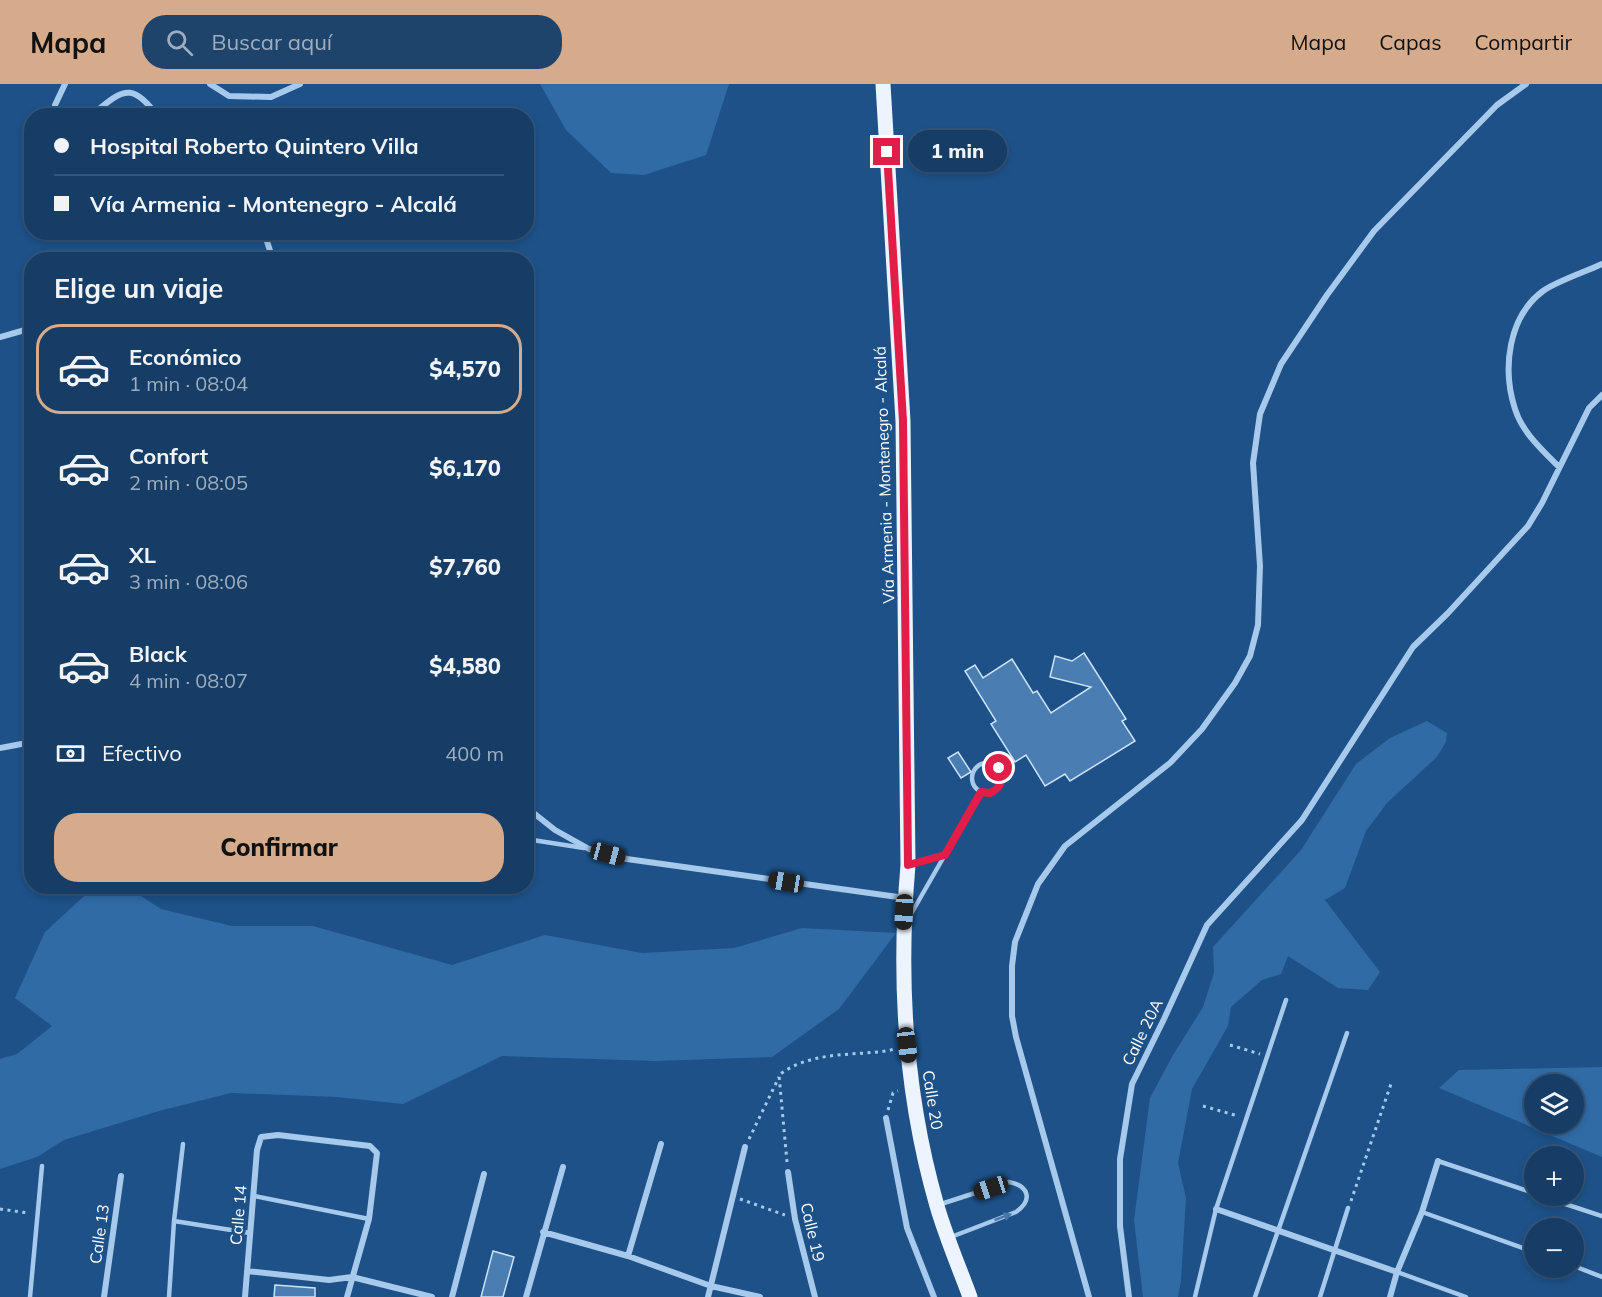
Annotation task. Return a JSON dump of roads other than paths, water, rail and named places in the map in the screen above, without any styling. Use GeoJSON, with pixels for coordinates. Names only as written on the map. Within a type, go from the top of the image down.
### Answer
{"type":"FeatureCollection","features":[{"type":"Feature","properties":{"kind":"main road","name":"Vía Armenia - Montenegro - Alcalá"},"geometry":{"type":"LineString","coordinates":[[883,84],[903,421],[908,865]]}},
{"type":"Feature","properties":{"kind":"main road","name":"Calle 20"},"geometry":{"type":"LineString","coordinates":[[908,865],[903,985],[913,1095],[937,1205],[970,1297]]}},
{"type":"Feature","properties":{"kind":"street"},"geometry":{"type":"LineString","coordinates":[[55,108],[65,84]]}},
{"type":"Feature","properties":{"kind":"street"},"geometry":{"type":"LineString","coordinates":[[210,84],[229,96],[271,97],[300,84]]}},
{"type":"Feature","properties":{"kind":"street"},"geometry":{"type":"LineString","coordinates":[[1089,1297],[1012,1016],[1012,966],[1015,942],[1026,910],[1038,884],[1065,846],[1170,763],[1202,729],[1235,683],[1250,656],[1258,625],[1260,566],[1253,463],[1260,414],[1281,364],[1374,231],[1497,105],[1526,84]]}},
{"type":"Feature","properties":{"kind":"street"},"geometry":{"type":"LineString","coordinates":[[100,108],[114,96],[127,91],[140,96],[151,108]]}},
{"type":"Feature","properties":{"kind":"street"},"geometry":{"type":"LineString","coordinates":[[1559,467],[1529,436],[1515,410],[1508,375],[1509,348],[1521,314],[1544,291],[1602,264]]}},
{"type":"Feature","properties":{"kind":"street"},"geometry":{"type":"LineString","coordinates":[[0,337],[24,330]]}},
{"type":"Feature","properties":{"kind":"street","name":"Calle 20A"},"geometry":{"type":"LineString","coordinates":[[1129,1297],[1120,1226],[1120,1159],[1132,1084],[1207,925],[1302,820],[1413,647],[1448,613],[1528,526],[1542,503],[1589,408],[1602,395]]}},
{"type":"Feature","properties":{"kind":"street"},"geometry":{"type":"LineString","coordinates":[[0,748],[24,744]]}},
{"type":"Feature","properties":{"kind":"street"},"geometry":{"type":"LineString","coordinates":[[534,813],[555,830],[590,849],[627,859],[905,898]]}},
{"type":"Feature","properties":{"kind":"street"},"geometry":{"type":"LineString","coordinates":[[886,1118],[907,1228],[934,1297]]}},
{"type":"Feature","properties":{"kind":"street","name":"Calle 14"},"geometry":{"type":"LineString","coordinates":[[245,1297],[257,1150],[261,1137],[278,1135],[370,1146],[377,1153],[369,1219]]}},
{"type":"Feature","properties":{"kind":"street"},"geometry":{"type":"LineString","coordinates":[[628,1256],[661,1144]]}},
{"type":"Feature","properties":{"kind":"street"},"geometry":{"type":"LineString","coordinates":[[708,1297],[745,1147]]}},
{"type":"Feature","properties":{"kind":"street"},"geometry":{"type":"LineString","coordinates":[[1390,1297],[1397,1272],[1422,1212],[1438,1161]]}},
{"type":"Feature","properties":{"kind":"street"},"geometry":{"type":"LineString","coordinates":[[526,1297],[563,1167]]}},
{"type":"Feature","properties":{"kind":"street","name":"Calle 19"},"geometry":{"type":"LineString","coordinates":[[788,1172],[795,1219],[815,1297]]}},
{"type":"Feature","properties":{"kind":"street"},"geometry":{"type":"LineString","coordinates":[[452,1297],[484,1174]]}},
{"type":"Feature","properties":{"kind":"street","name":"Calle 13"},"geometry":{"type":"LineString","coordinates":[[104,1297],[121,1176]]}},
{"type":"Feature","properties":{"kind":"street"},"geometry":{"type":"LineString","coordinates":[[1216,1209],[1397,1272]]}},
{"type":"Feature","properties":{"kind":"street"},"geometry":{"type":"LineString","coordinates":[[347,1297],[369,1219]]}},
{"type":"Feature","properties":{"kind":"street"},"geometry":{"type":"LineString","coordinates":[[543,1232],[628,1256],[711,1286],[760,1297]]}},
{"type":"Feature","properties":{"kind":"street"},"geometry":{"type":"LineString","coordinates":[[247,1271],[329,1280],[352,1277],[432,1297]]}},
{"type":"Feature","properties":{"kind":"lane"},"geometry":{"type":"LineString","coordinates":[[990,763],[999,768],[1002,779],[996,790],[990,793],[981,792],[974,786],[972,774],[979,764],[990,763]]}},
{"type":"Feature","properties":{"kind":"lane"},"geometry":{"type":"LineString","coordinates":[[904,926],[981,792]]}},
{"type":"Feature","properties":{"kind":"lane"},"geometry":{"type":"LineString","coordinates":[[534,840],[590,849]]}},
{"type":"Feature","properties":{"kind":"lane"},"geometry":{"type":"LineString","coordinates":[[908,865],[945,855]]}},
{"type":"Feature","properties":{"kind":"lane"},"geometry":{"type":"LineString","coordinates":[[1195,1297],[1216,1209],[1286,1000]]}},
{"type":"Feature","properties":{"kind":"lane"},"geometry":{"type":"LineString","coordinates":[[1255,1297],[1347,1032]]}},
{"type":"Feature","properties":{"kind":"lane"},"geometry":{"type":"LineString","coordinates":[[169,1297],[174,1221],[183,1144]]}},
{"type":"Feature","properties":{"kind":"lane"},"geometry":{"type":"LineString","coordinates":[[1438,1161],[1524,1190]]}},
{"type":"Feature","properties":{"kind":"lane"},"geometry":{"type":"LineString","coordinates":[[30,1297],[42,1167]]}},
{"type":"Feature","properties":{"kind":"lane"},"geometry":{"type":"LineString","coordinates":[[937,1205],[1009,1182],[1019,1184],[1025,1189],[1027,1198],[1024,1206],[1016,1212],[949,1238]]}},
{"type":"Feature","properties":{"kind":"lane"},"geometry":{"type":"LineString","coordinates":[[254,1196],[369,1219]]}},
{"type":"Feature","properties":{"kind":"lane"},"geometry":{"type":"LineString","coordinates":[[1572,1206],[1602,1216]]}},
{"type":"Feature","properties":{"kind":"lane"},"geometry":{"type":"LineString","coordinates":[[1320,1297],[1348,1208]]}},
{"type":"Feature","properties":{"kind":"lane"},"geometry":{"type":"LineString","coordinates":[[1422,1212],[1524,1248]]}},
{"type":"Feature","properties":{"kind":"lane"},"geometry":{"type":"LineString","coordinates":[[174,1221],[250,1233]]}},
{"type":"Feature","properties":{"kind":"lane"},"geometry":{"type":"LineString","coordinates":[[1584,1270],[1602,1277]]}},
{"type":"Feature","properties":{"kind":"lane"},"geometry":{"type":"LineString","coordinates":[[1397,1272],[1467,1297]]}}]}
